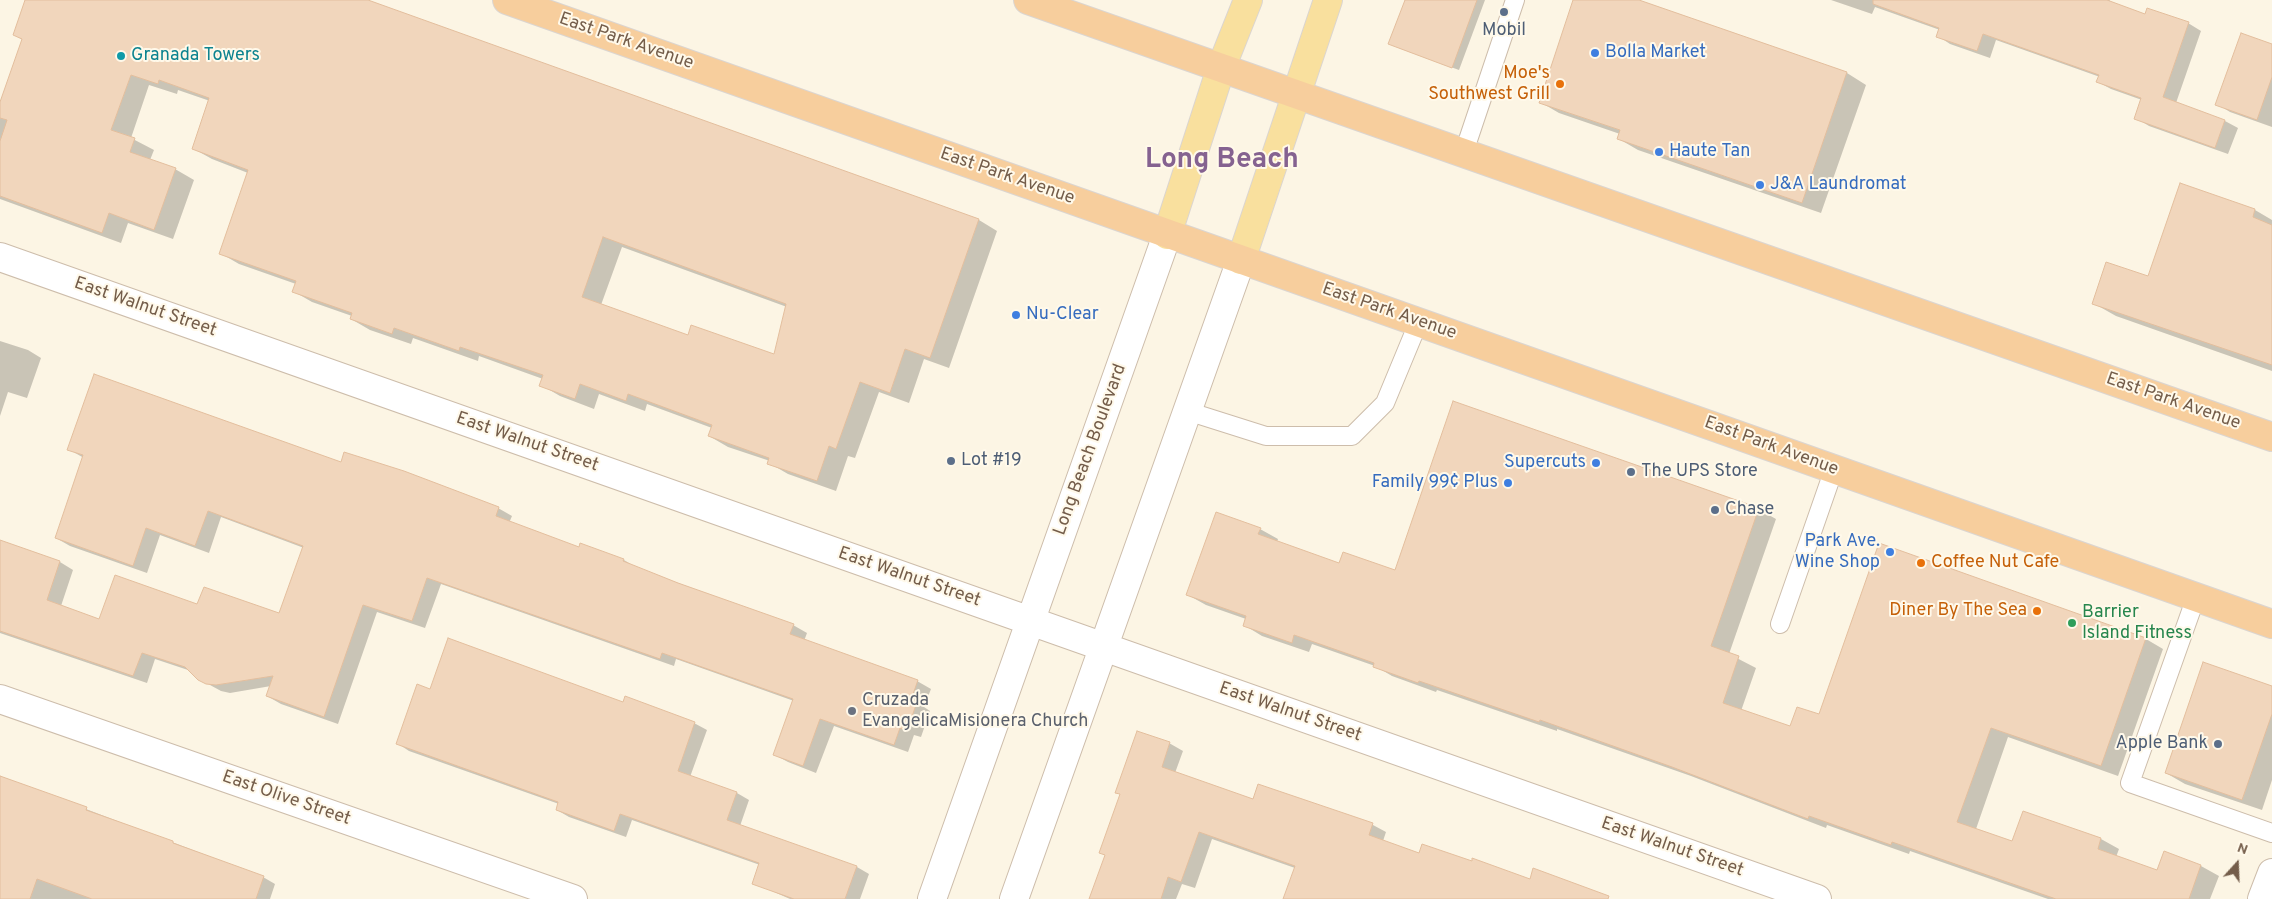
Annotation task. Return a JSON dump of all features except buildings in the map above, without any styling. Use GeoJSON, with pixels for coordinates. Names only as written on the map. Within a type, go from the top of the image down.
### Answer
{"type":"FeatureCollection","features":[{"type":"Feature","properties":{"kind":"highway","name":"East Park Avenue"},"geometry":{"type":"LineString","coordinates":[[506,0],[1167,235],[1419,321],[2272,624]]}},
{"type":"Feature","properties":{"kind":"highway","name":"East Park Avenue"},"geometry":{"type":"LineString","coordinates":[[1028,0],[2272,437]]}},
{"type":"Feature","properties":{"kind":"main road","name":"Long Beach Boulevard"},"geometry":{"type":"LineString","coordinates":[[1167,235],[1221,68],[1248,0]]}},
{"type":"Feature","properties":{"kind":"main road"},"geometry":{"type":"LineString","coordinates":[[1241,260],[1328,0]]}},
{"type":"Feature","properties":{"kind":"street","name":"Long Beach Boulevard"},"geometry":{"type":"LineString","coordinates":[[932,899],[1167,235]]}},
{"type":"Feature","properties":{"kind":"street","name":"East Walnut Street"},"geometry":{"type":"LineString","coordinates":[[0,257],[1817,899]]}},
{"type":"Feature","properties":{"kind":"street"},"geometry":{"type":"LineString","coordinates":[[1014,899],[1241,260]]}},
{"type":"Feature","properties":{"kind":"street","name":"East Olive Street"},"geometry":{"type":"LineString","coordinates":[[0,700],[572,899]]}},
{"type":"Feature","properties":{"kind":"street"},"geometry":{"type":"LineString","coordinates":[[2262,899],[2272,872]]}},
{"type":"Feature","properties":{"kind":"lane"},"geometry":{"type":"LineString","coordinates":[[1464,152],[1515,0]]}},
{"type":"Feature","properties":{"kind":"lane"},"geometry":{"type":"LineString","coordinates":[[1187,411],[1266,436],[1352,436],[1386,403],[1419,321]]}},
{"type":"Feature","properties":{"kind":"lane"},"geometry":{"type":"LineString","coordinates":[[1780,624],[1834,469]]}},
{"type":"Feature","properties":{"kind":"lane"},"geometry":{"type":"LineString","coordinates":[[2196,597],[2130,783],[2272,834]]}},
{"type":"Feature","properties":{"kind":"place","name":"Mobil"},"geometry":{"type":"Point","coordinates":[1504,12]}},
{"type":"Feature","properties":{"kind":"place","name":"Bolla Market"},"geometry":{"type":"Point","coordinates":[1595,53]}},
{"type":"Feature","properties":{"kind":"place","name":"Granada Towers"},"geometry":{"type":"Point","coordinates":[121,56]}},
{"type":"Feature","properties":{"kind":"place","name":"Moe's Southwest Grill"},"geometry":{"type":"Point","coordinates":[1560,84]}},
{"type":"Feature","properties":{"kind":"place","name":"Haute Tan"},"geometry":{"type":"Point","coordinates":[1659,152]}},
{"type":"Feature","properties":{"kind":"place","name":"J&A Laundromat"},"geometry":{"type":"Point","coordinates":[1760,185]}},
{"type":"Feature","properties":{"kind":"place","name":"Nu-Clear"},"geometry":{"type":"Point","coordinates":[1016,315]}},
{"type":"Feature","properties":{"kind":"place","name":"Lot #19"},"geometry":{"type":"Point","coordinates":[951,461]}},
{"type":"Feature","properties":{"kind":"place","name":"Supercuts"},"geometry":{"type":"Point","coordinates":[1596,463]}},
{"type":"Feature","properties":{"kind":"place","name":"The UPS Store"},"geometry":{"type":"Point","coordinates":[1631,472]}},
{"type":"Feature","properties":{"kind":"place","name":"Family 99¢ Plus"},"geometry":{"type":"Point","coordinates":[1508,483]}},
{"type":"Feature","properties":{"kind":"place","name":"Chase"},"geometry":{"type":"Point","coordinates":[1715,510]}},
{"type":"Feature","properties":{"kind":"place","name":"Park Ave. Wine Shop"},"geometry":{"type":"Point","coordinates":[1890,552]}},
{"type":"Feature","properties":{"kind":"place","name":"Coffee Nut Cafe"},"geometry":{"type":"Point","coordinates":[1921,563]}},
{"type":"Feature","properties":{"kind":"place","name":"Diner By The Sea"},"geometry":{"type":"Point","coordinates":[2037,611]}},
{"type":"Feature","properties":{"kind":"place","name":"Barrier Island Fitness"},"geometry":{"type":"Point","coordinates":[2072,623]}},
{"type":"Feature","properties":{"kind":"place","name":"Cruzada EvangelicaMisionera Church"},"geometry":{"type":"Point","coordinates":[852,711]}},
{"type":"Feature","properties":{"kind":"place","name":"Apple Bank"},"geometry":{"type":"Point","coordinates":[2218,744]}},
{"type":"Feature","properties":{"kind":"district","name":"Long Beach"},"geometry":{"type":"Point","coordinates":[1222,161]}}]}
